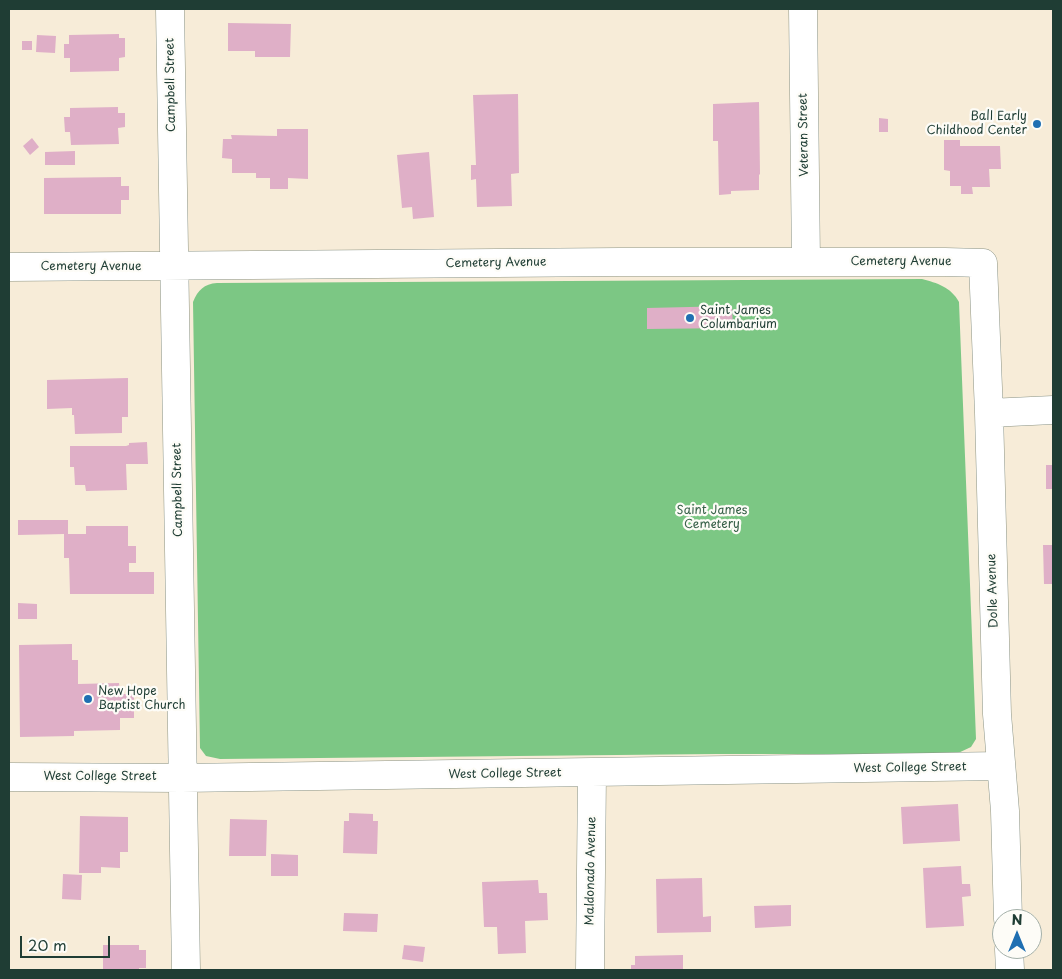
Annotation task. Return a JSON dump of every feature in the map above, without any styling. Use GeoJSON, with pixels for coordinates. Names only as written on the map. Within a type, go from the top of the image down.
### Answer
{"type":"FeatureCollection","features":[{"type":"Feature","properties":{"kind":"street","name":"Campbell Street"},"geometry":{"type":"LineString","coordinates":[[170,9],[186,970]]}},
{"type":"Feature","properties":{"kind":"street","name":"Veteran Street"},"geometry":{"type":"LineString","coordinates":[[803,9],[806,262]]}},
{"type":"Feature","properties":{"kind":"street","name":"Cemetery Avenue"},"geometry":{"type":"LineString","coordinates":[[9,267],[619,262],[983,263]]}},
{"type":"Feature","properties":{"kind":"street","name":"Dolle Avenue"},"geometry":{"type":"LineString","coordinates":[[983,263],[997,714],[1005,811],[1008,909]]}},
{"type":"Feature","properties":{"kind":"street"},"geometry":{"type":"LineString","coordinates":[[989,413],[1053,410]]}},
{"type":"Feature","properties":{"kind":"street","name":"West College Street"},"geometry":{"type":"LineString","coordinates":[[9,776],[182,778],[1000,766]]}},
{"type":"Feature","properties":{"kind":"street","name":"Maldonado Avenue"},"geometry":{"type":"LineString","coordinates":[[590,970],[592,773]]}},
{"type":"Feature","properties":{"kind":"green space","name":"Saint James Cemetery"},"geometry":{"type":"Polygon","coordinates":[[[922,279],[948,289],[959,302],[976,739],[971,747],[956,754],[716,754],[220,759],[206,756],[200,748],[193,302],[199,291],[205,286],[217,283],[922,279]]]}},
{"type":"Feature","properties":{"kind":"building"},"geometry":{"type":"Polygon","coordinates":[[[228,23],[291,24],[290,57],[255,57],[255,51],[228,51],[228,23]]]}},
{"type":"Feature","properties":{"kind":"building"},"geometry":{"type":"Polygon","coordinates":[[[119,34],[119,38],[125,38],[125,57],[119,58],[119,71],[70,72],[70,58],[64,58],[64,44],[69,44],[69,35],[119,34]]]}},
{"type":"Feature","properties":{"kind":"building"},"geometry":{"type":"Polygon","coordinates":[[[37,35],[56,36],[55,53],[36,52],[37,35]]]}},
{"type":"Feature","properties":{"kind":"building"},"geometry":{"type":"Polygon","coordinates":[[[22,41],[32,41],[32,50],[22,50],[22,41]]]}},
{"type":"Feature","properties":{"kind":"building"},"geometry":{"type":"Polygon","coordinates":[[[518,94],[519,173],[511,174],[512,206],[477,207],[476,179],[471,180],[471,165],[476,165],[473,95],[518,94]]]}},
{"type":"Feature","properties":{"kind":"building"},"geometry":{"type":"Polygon","coordinates":[[[759,102],[759,190],[731,191],[731,194],[719,195],[718,141],[713,141],[713,104],[759,102]]]}},
{"type":"Feature","properties":{"kind":"building"},"geometry":{"type":"Polygon","coordinates":[[[118,107],[118,113],[125,113],[125,127],[118,128],[119,144],[71,145],[70,132],[65,132],[64,117],[70,117],[70,108],[118,107]]]}},
{"type":"Feature","properties":{"kind":"building"},"geometry":{"type":"Polygon","coordinates":[[[879,118],[888,119],[888,132],[879,132],[879,118]]]}},
{"type":"Feature","properties":{"kind":"building"},"geometry":{"type":"Polygon","coordinates":[[[277,129],[308,129],[308,179],[288,178],[288,189],[270,189],[270,178],[256,178],[256,173],[232,173],[232,159],[222,158],[223,139],[232,139],[231,135],[277,136],[277,129]]]}},
{"type":"Feature","properties":{"kind":"building"},"geometry":{"type":"Polygon","coordinates":[[[32,138],[39,147],[30,155],[23,146],[32,138]]]}},
{"type":"Feature","properties":{"kind":"building"},"geometry":{"type":"Polygon","coordinates":[[[944,140],[960,140],[960,146],[1000,146],[1001,169],[989,169],[990,187],[972,187],[973,194],[961,194],[961,186],[950,186],[950,171],[944,170],[944,140]]]}},
{"type":"Feature","properties":{"kind":"building"},"geometry":{"type":"Polygon","coordinates":[[[75,151],[75,165],[45,165],[45,152],[75,151]]]}},
{"type":"Feature","properties":{"kind":"building"},"geometry":{"type":"Polygon","coordinates":[[[429,152],[434,217],[413,219],[412,207],[402,208],[397,155],[429,152]]]}},
{"type":"Feature","properties":{"kind":"building"},"geometry":{"type":"Polygon","coordinates":[[[121,177],[121,186],[129,186],[129,200],[121,200],[121,214],[44,214],[44,178],[121,177]]]}},
{"type":"Feature","properties":{"kind":"building","name":"Saint James Columbarium"},"geometry":{"type":"Polygon","coordinates":[[[732,306],[733,328],[647,329],[647,308],[732,306]]]}},
{"type":"Feature","properties":{"kind":"building"},"geometry":{"type":"Polygon","coordinates":[[[128,378],[128,417],[122,417],[122,433],[75,434],[72,408],[47,409],[47,380],[128,378]]]}},
{"type":"Feature","properties":{"kind":"building"},"geometry":{"type":"Polygon","coordinates":[[[147,442],[148,464],[126,464],[127,490],[86,491],[85,485],[75,485],[74,467],[70,467],[70,446],[126,446],[129,443],[147,442]]]}},
{"type":"Feature","properties":{"kind":"building"},"geometry":{"type":"Polygon","coordinates":[[[1046,465],[1053,465],[1053,489],[1046,489],[1046,465]]]}},
{"type":"Feature","properties":{"kind":"building"},"geometry":{"type":"Polygon","coordinates":[[[18,520],[68,520],[68,534],[86,534],[86,526],[128,526],[128,546],[136,546],[136,563],[129,563],[129,572],[154,572],[154,594],[70,594],[69,558],[64,558],[64,534],[18,535],[18,520]]]}},
{"type":"Feature","properties":{"kind":"building"},"geometry":{"type":"Polygon","coordinates":[[[1043,545],[1053,545],[1053,584],[1044,584],[1043,545]]]}},
{"type":"Feature","properties":{"kind":"building"},"geometry":{"type":"Polygon","coordinates":[[[18,603],[37,604],[37,619],[18,619],[18,603]]]}},
{"type":"Feature","properties":{"kind":"building"},"geometry":{"type":"Polygon","coordinates":[[[72,644],[72,660],[78,660],[78,684],[119,683],[120,694],[134,694],[134,718],[120,718],[120,730],[74,731],[74,736],[20,737],[19,645],[72,644]]]}},
{"type":"Feature","properties":{"kind":"building"},"geometry":{"type":"Polygon","coordinates":[[[958,804],[960,841],[903,844],[901,807],[958,804]]]}},
{"type":"Feature","properties":{"kind":"building"},"geometry":{"type":"Polygon","coordinates":[[[349,813],[373,814],[373,821],[378,821],[377,854],[343,853],[344,821],[349,821],[349,813]]]}},
{"type":"Feature","properties":{"kind":"building"},"geometry":{"type":"Polygon","coordinates":[[[80,816],[128,817],[128,852],[120,852],[120,868],[101,867],[101,873],[79,873],[80,816]]]}},
{"type":"Feature","properties":{"kind":"building"},"geometry":{"type":"Polygon","coordinates":[[[230,819],[267,820],[266,856],[229,856],[230,819]]]}},
{"type":"Feature","properties":{"kind":"building"},"geometry":{"type":"Polygon","coordinates":[[[271,854],[298,855],[298,876],[271,876],[271,854]]]}},
{"type":"Feature","properties":{"kind":"building"},"geometry":{"type":"Polygon","coordinates":[[[961,866],[962,884],[970,884],[971,896],[962,897],[964,926],[926,928],[923,868],[961,866]]]}},
{"type":"Feature","properties":{"kind":"building"},"geometry":{"type":"Polygon","coordinates":[[[63,874],[82,875],[81,900],[62,899],[63,874]]]}},
{"type":"Feature","properties":{"kind":"building"},"geometry":{"type":"Polygon","coordinates":[[[702,878],[703,917],[711,916],[711,932],[657,933],[656,879],[702,878]]]}},
{"type":"Feature","properties":{"kind":"building"},"geometry":{"type":"Polygon","coordinates":[[[538,880],[539,893],[547,893],[548,920],[525,921],[526,953],[498,954],[497,927],[484,927],[482,882],[538,880]]]}},
{"type":"Feature","properties":{"kind":"building"},"geometry":{"type":"Polygon","coordinates":[[[791,905],[791,926],[755,928],[754,906],[791,905]]]}},
{"type":"Feature","properties":{"kind":"building"},"geometry":{"type":"Polygon","coordinates":[[[344,913],[378,914],[377,932],[343,931],[344,913]]]}},
{"type":"Feature","properties":{"kind":"building"},"geometry":{"type":"Polygon","coordinates":[[[103,945],[139,945],[139,950],[146,950],[146,968],[139,968],[139,970],[103,970],[103,945]]]}},
{"type":"Feature","properties":{"kind":"building"},"geometry":{"type":"Polygon","coordinates":[[[404,945],[425,947],[423,962],[402,959],[404,945]]]}},
{"type":"Feature","properties":{"kind":"building"},"geometry":{"type":"Polygon","coordinates":[[[683,955],[683,970],[631,970],[631,965],[635,965],[635,956],[683,955]]]}},
{"type":"Feature","properties":{"kind":"place","name":"Ball Early Childhood Center"},"geometry":{"type":"Point","coordinates":[1037,124]}},
{"type":"Feature","properties":{"kind":"place","name":"Saint James Columbarium"},"geometry":{"type":"Point","coordinates":[690,318]}},
{"type":"Feature","properties":{"kind":"place","name":"New Hope Baptist Church"},"geometry":{"type":"Point","coordinates":[88,699]}}]}
